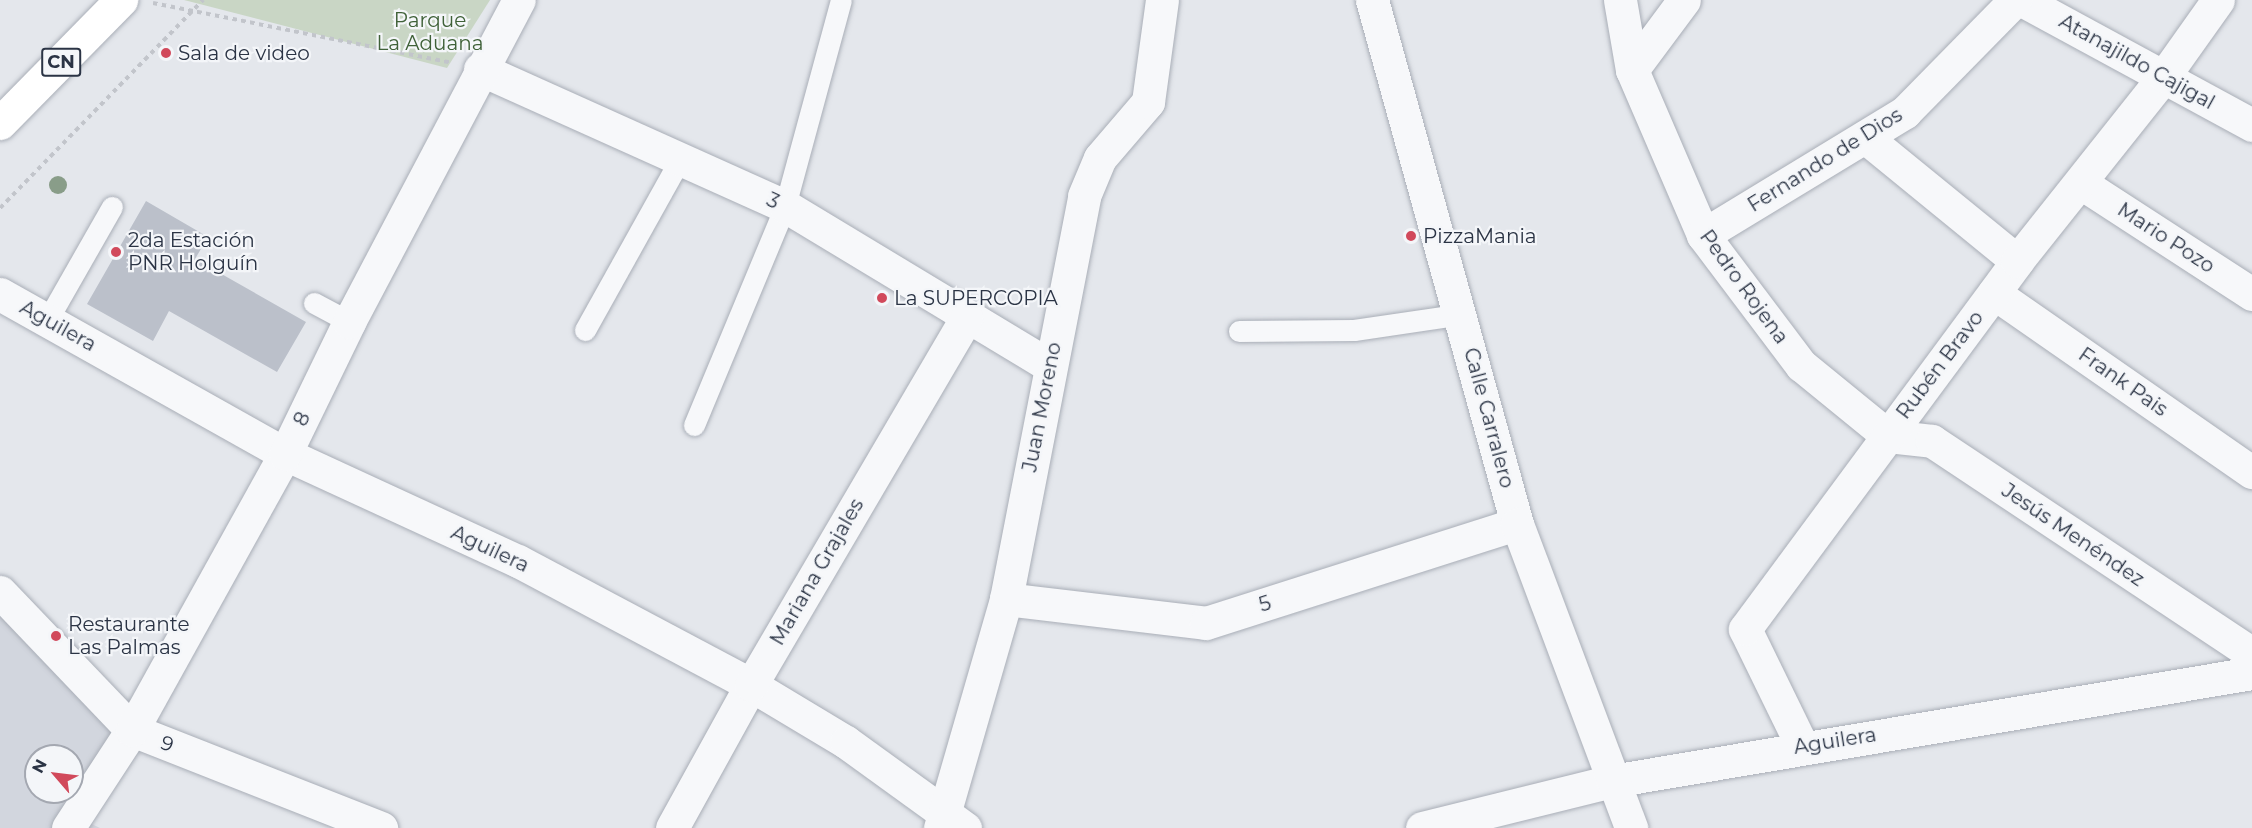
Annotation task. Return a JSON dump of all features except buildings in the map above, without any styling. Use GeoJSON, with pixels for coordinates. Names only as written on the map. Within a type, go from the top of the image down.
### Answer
{"type":"FeatureCollection","features":[{"type":"Feature","properties":{"kind":"main road","name":"CN"},"geometry":{"type":"LineString","coordinates":[[0,123],[125,2]]}},
{"type":"Feature","properties":{"kind":"street","name":"8"},"geometry":{"type":"LineString","coordinates":[[68,828],[132,730],[285,454],[349,322],[480,69],[519,0]]}},
{"type":"Feature","properties":{"kind":"street","name":"Juan Moreno"},"geometry":{"type":"LineString","coordinates":[[950,824],[1006,599],[1049,365],[1084,196],[1101,158],[1148,102],[1162,0]]}},
{"type":"Feature","properties":{"kind":"street","name":"Calle Carralero"},"geometry":{"type":"LineString","coordinates":[[1372,0],[1462,314],[1517,524],[1631,828]]}},
{"type":"Feature","properties":{"kind":"street","name":"Pedro Rojena"},"geometry":{"type":"LineString","coordinates":[[1620,0],[1632,70],[1703,235],[1801,365],[1887,436]]}},
{"type":"Feature","properties":{"kind":"street"},"geometry":{"type":"LineString","coordinates":[[1632,70],[1684,0]]}},
{"type":"Feature","properties":{"kind":"street","name":"Fernando de Dios"},"geometry":{"type":"LineString","coordinates":[[1703,235],[1905,112],[2015,0]]}},
{"type":"Feature","properties":{"kind":"street","name":"Atanajildo Cajigal"},"geometry":{"type":"LineString","coordinates":[[2022,0],[2252,125]]}},
{"type":"Feature","properties":{"kind":"street","name":"Rubén Bravo"},"geometry":{"type":"LineString","coordinates":[[1802,746],[1745,629],[2017,261],[2164,76],[2218,0]]}},
{"type":"Feature","properties":{"kind":"street","name":"3"},"geometry":{"type":"LineString","coordinates":[[480,69],[785,206],[966,318],[1049,365]]}},
{"type":"Feature","properties":{"kind":"street"},"geometry":{"type":"LineString","coordinates":[[1865,137],[2017,261]]}},
{"type":"Feature","properties":{"kind":"street","name":"Mario Pozo"},"geometry":{"type":"LineString","coordinates":[[2081,183],[2252,294]]}},
{"type":"Feature","properties":{"kind":"street","name":"Frank Pais"},"geometry":{"type":"LineString","coordinates":[[1994,292],[2252,472]]}},
{"type":"Feature","properties":{"kind":"street","name":"Aguilera"},"geometry":{"type":"LineString","coordinates":[[0,294],[285,454],[518,561],[751,685],[846,742],[950,824]]}},
{"type":"Feature","properties":{"kind":"street","name":"Mariana Grajales"},"geometry":{"type":"LineString","coordinates":[[672,828],[751,685],[966,318]]}},
{"type":"Feature","properties":{"kind":"street","name":"Jesús Menéndez"},"geometry":{"type":"LineString","coordinates":[[1887,436],[1932,441],[2252,654]]}},
{"type":"Feature","properties":{"kind":"street","name":"5"},"geometry":{"type":"LineString","coordinates":[[1006,599],[1206,623],[1517,524]]}},
{"type":"Feature","properties":{"kind":"street","name":"9"},"geometry":{"type":"LineString","coordinates":[[0,592],[132,730],[381,828]]}},
{"type":"Feature","properties":{"kind":"street","name":"Aguilera"},"geometry":{"type":"LineString","coordinates":[[1422,828],[1612,781],[1802,746],[2252,673]]}},
{"type":"Feature","properties":{"kind":"lane"},"geometry":{"type":"LineString","coordinates":[[694,425],[785,206],[841,0]]}},
{"type":"Feature","properties":{"kind":"lane"},"geometry":{"type":"LineString","coordinates":[[585,330],[680,159]]}},
{"type":"Feature","properties":{"kind":"lane"},"geometry":{"type":"LineString","coordinates":[[48,320],[112,207]]}},
{"type":"Feature","properties":{"kind":"lane"},"geometry":{"type":"LineString","coordinates":[[314,303],[349,322]]}},
{"type":"Feature","properties":{"kind":"lane"},"geometry":{"type":"LineString","coordinates":[[1239,330],[1354,330],[1462,314]]}},
{"type":"Feature","properties":{"kind":"path"},"geometry":{"type":"LineString","coordinates":[[0,208],[203,0]]}},
{"type":"Feature","properties":{"kind":"path"},"geometry":{"type":"LineString","coordinates":[[125,2],[192,10],[480,69]]}},
{"type":"Feature","properties":{"kind":"shaded area"},"geometry":{"type":"Polygon","coordinates":[[[0,613],[132,730],[84,802],[84,744],[24,744],[24,804],[83,804],[75,816],[100,828],[0,828],[0,613]]]}},
{"type":"Feature","properties":{"kind":"green space","name":"Parque La Aduana"},"geometry":{"type":"Polygon","coordinates":[[[184,0],[490,0],[447,68],[184,0]]]}},
{"type":"Feature","properties":{"kind":"place","name":"Sala de video"},"geometry":{"type":"Point","coordinates":[166,53]}},
{"type":"Feature","properties":{"kind":"place","name":"PizzaMania"},"geometry":{"type":"Point","coordinates":[1411,236]}},
{"type":"Feature","properties":{"kind":"place","name":"2da Estación PNR Holguín"},"geometry":{"type":"Point","coordinates":[116,252]}},
{"type":"Feature","properties":{"kind":"place","name":"La SUPERCOPIA"},"geometry":{"type":"Point","coordinates":[882,298]}},
{"type":"Feature","properties":{"kind":"place","name":"Restaurante Las Palmas"},"geometry":{"type":"Point","coordinates":[56,636]}}]}
